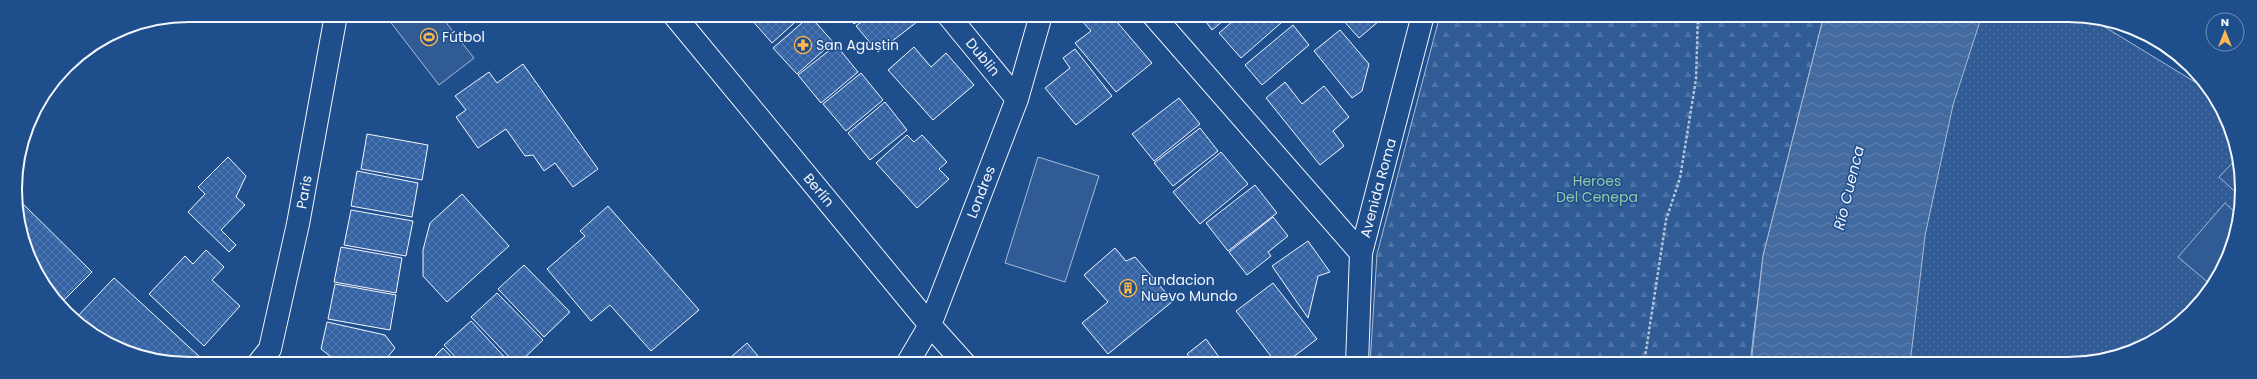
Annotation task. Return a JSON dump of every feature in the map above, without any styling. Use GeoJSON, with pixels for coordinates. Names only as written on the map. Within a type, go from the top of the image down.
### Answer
{"type":"FeatureCollection","features":[{"type":"Feature","properties":{"kind":"street","name":"Paris"},"geometry":{"type":"LineString","coordinates":[[264,357],[270,349],[274,334],[298,224],[335,22]]}},
{"type":"Feature","properties":{"kind":"street","name":"Berlín"},"geometry":{"type":"LineString","coordinates":[[680,22],[930,325],[959,357]]}},
{"type":"Feature","properties":{"kind":"street","name":"Dublin"},"geometry":{"type":"LineString","coordinates":[[954,22],[1018,99]]}},
{"type":"Feature","properties":{"kind":"street","name":"Londres"},"geometry":{"type":"LineString","coordinates":[[911,357],[930,325],[1018,99],[1039,22]]}},
{"type":"Feature","properties":{"kind":"street"},"geometry":{"type":"LineString","coordinates":[[1159,22],[1361,253]]}},
{"type":"Feature","properties":{"kind":"street","name":"Avenida Roma"},"geometry":{"type":"LineString","coordinates":[[1357,357],[1361,253],[1421,22]]}},
{"type":"Feature","properties":{"kind":"path"},"geometry":{"type":"LineString","coordinates":[[1645,357],[1666,220],[1680,178],[1696,79],[1698,22]]}},
{"type":"Feature","properties":{"kind":"green space","name":"Heroes Del Cenepa"},"geometry":{"type":"Polygon","coordinates":[[[1438,22],[1822,22],[1763,256],[1751,357],[1370,357],[1377,254],[1438,22]]]}},
{"type":"Feature","properties":{"kind":"green space"},"geometry":{"type":"Polygon","coordinates":[[[1932,22],[2078,22],[2100,25],[2196,83],[2213,106],[2226,136],[2234,168],[2235,200],[2232,222],[2218,264],[2207,283],[2186,308],[2161,329],[2142,340],[2121,348],[2089,356],[1882,357],[1932,22]]]}},
{"type":"Feature","properties":{"kind":"shaded area","name":"Fútbol"},"geometry":{"type":"Polygon","coordinates":[[[390,22],[446,22],[474,58],[439,85],[390,22]]]}},
{"type":"Feature","properties":{"kind":"shaded area"},"geometry":{"type":"Polygon","coordinates":[[[1038,157],[1099,176],[1065,282],[1005,263],[1038,157]]]}},
{"type":"Feature","properties":{"kind":"shaded area"},"geometry":{"type":"Polygon","coordinates":[[[2233,162],[2235,192],[2219,177],[2233,162]]]}},
{"type":"Feature","properties":{"kind":"shaded area"},"geometry":{"type":"Polygon","coordinates":[[[2225,203],[2234,211],[2222,254],[2208,282],[2178,257],[2225,203]]]}},
{"type":"Feature","properties":{"kind":"water","name":"Río Cuenca"},"geometry":{"type":"Polygon","coordinates":[[[1822,22],[1980,22],[1953,105],[1925,236],[1911,357],[1752,357],[1763,256],[1822,22]]]}},
{"type":"Feature","properties":{"kind":"building"},"geometry":{"type":"Polygon","coordinates":[[[754,22],[795,22],[772,43],[754,22]]]}},
{"type":"Feature","properties":{"kind":"building","name":"San Agustin"},"geometry":{"type":"Polygon","coordinates":[[[803,22],[815,22],[833,42],[797,74],[773,48],[803,22]]]}},
{"type":"Feature","properties":{"kind":"building"},"geometry":{"type":"Polygon","coordinates":[[[861,22],[917,22],[878,52],[856,26],[861,22]]]}},
{"type":"Feature","properties":{"kind":"building"},"geometry":{"type":"Polygon","coordinates":[[[1083,22],[1117,22],[1152,63],[1116,92],[1075,43],[1091,31],[1083,22]]]}},
{"type":"Feature","properties":{"kind":"building"},"geometry":{"type":"Polygon","coordinates":[[[1206,22],[1222,22],[1212,30],[1206,22]]]}},
{"type":"Feature","properties":{"kind":"building"},"geometry":{"type":"Polygon","coordinates":[[[1232,22],[1282,22],[1241,58],[1219,33],[1232,22]]]}},
{"type":"Feature","properties":{"kind":"building"},"geometry":{"type":"Polygon","coordinates":[[[1345,22],[1378,22],[1359,38],[1345,22]]]}},
{"type":"Feature","properties":{"kind":"building"},"geometry":{"type":"Polygon","coordinates":[[[1293,25],[1309,45],[1262,85],[1245,65],[1293,25]]]}},
{"type":"Feature","properties":{"kind":"building"},"geometry":{"type":"Polygon","coordinates":[[[1340,30],[1369,64],[1362,91],[1352,98],[1314,51],[1340,30]]]}},
{"type":"Feature","properties":{"kind":"building"},"geometry":{"type":"Polygon","coordinates":[[[836,45],[858,72],[821,103],[798,75],[836,45]]]}},
{"type":"Feature","properties":{"kind":"building"},"geometry":{"type":"Polygon","coordinates":[[[914,47],[931,67],[946,53],[974,85],[933,120],[888,70],[914,47]]]}},
{"type":"Feature","properties":{"kind":"building"},"geometry":{"type":"Polygon","coordinates":[[[1075,49],[1112,96],[1076,125],[1045,88],[1070,68],[1063,58],[1075,49]]]}},
{"type":"Feature","properties":{"kind":"building"},"geometry":{"type":"Polygon","coordinates":[[[523,64],[598,169],[573,187],[555,163],[544,171],[533,155],[525,156],[506,129],[478,148],[456,117],[466,110],[455,96],[489,72],[497,83],[523,64]]]}},
{"type":"Feature","properties":{"kind":"building"},"geometry":{"type":"Polygon","coordinates":[[[861,73],[883,100],[846,131],[823,104],[861,73]]]}},
{"type":"Feature","properties":{"kind":"building"},"geometry":{"type":"Polygon","coordinates":[[[1285,82],[1302,104],[1324,86],[1349,117],[1333,131],[1344,146],[1320,165],[1266,98],[1285,82]]]}},
{"type":"Feature","properties":{"kind":"building"},"geometry":{"type":"Polygon","coordinates":[[[1179,98],[1200,124],[1154,161],[1132,134],[1179,98]]]}},
{"type":"Feature","properties":{"kind":"building"},"geometry":{"type":"Polygon","coordinates":[[[885,102],[907,130],[870,160],[848,133],[885,102]]]}},
{"type":"Feature","properties":{"kind":"building"},"geometry":{"type":"Polygon","coordinates":[[[1200,128],[1218,151],[1173,186],[1154,163],[1200,128]]]}},
{"type":"Feature","properties":{"kind":"building"},"geometry":{"type":"Polygon","coordinates":[[[367,134],[428,145],[422,180],[361,169],[367,134]]]}},
{"type":"Feature","properties":{"kind":"building"},"geometry":{"type":"Polygon","coordinates":[[[907,135],[914,142],[922,135],[947,162],[939,169],[949,179],[917,208],[876,163],[907,135]]]}},
{"type":"Feature","properties":{"kind":"building"},"geometry":{"type":"Polygon","coordinates":[[[1221,152],[1248,184],[1200,224],[1173,192],[1221,152]]]}},
{"type":"Feature","properties":{"kind":"building"},"geometry":{"type":"Polygon","coordinates":[[[228,157],[246,176],[236,197],[245,205],[221,230],[236,245],[229,252],[188,212],[205,194],[198,187],[228,157]]]}},
{"type":"Feature","properties":{"kind":"building"},"geometry":{"type":"Polygon","coordinates":[[[357,171],[418,183],[412,217],[351,206],[357,171]]]}},
{"type":"Feature","properties":{"kind":"building"},"geometry":{"type":"Polygon","coordinates":[[[1255,185],[1277,213],[1228,251],[1206,223],[1255,185]]]}},
{"type":"Feature","properties":{"kind":"building"},"geometry":{"type":"Polygon","coordinates":[[[462,194],[509,246],[447,302],[423,276],[423,250],[430,223],[462,194]]]}},
{"type":"Feature","properties":{"kind":"building"},"geometry":{"type":"Polygon","coordinates":[[[22,203],[92,272],[64,300],[50,283],[39,264],[28,233],[22,203]]]}},
{"type":"Feature","properties":{"kind":"building"},"geometry":{"type":"Polygon","coordinates":[[[608,206],[699,310],[651,351],[610,305],[591,321],[547,269],[585,236],[580,231],[608,206]]]}},
{"type":"Feature","properties":{"kind":"building"},"geometry":{"type":"Polygon","coordinates":[[[351,210],[413,221],[406,256],[344,245],[351,210]]]}},
{"type":"Feature","properties":{"kind":"building"},"geometry":{"type":"Polygon","coordinates":[[[1273,217],[1288,236],[1268,252],[1271,256],[1247,275],[1229,252],[1273,217]]]}},
{"type":"Feature","properties":{"kind":"building"},"geometry":{"type":"Polygon","coordinates":[[[1308,241],[1330,272],[1318,276],[1308,318],[1272,266],[1308,241]]]}},
{"type":"Feature","properties":{"kind":"building"},"geometry":{"type":"Polygon","coordinates":[[[341,247],[402,258],[396,293],[334,282],[341,247]]]}},
{"type":"Feature","properties":{"kind":"building","name":"Fundacion Nuevo Mundo"},"geometry":{"type":"Polygon","coordinates":[[[1115,248],[1126,261],[1135,257],[1173,301],[1108,354],[1082,323],[1108,302],[1084,275],[1115,248]]]}},
{"type":"Feature","properties":{"kind":"building"},"geometry":{"type":"Polygon","coordinates":[[[206,250],[224,267],[212,280],[240,306],[204,346],[149,294],[185,256],[193,264],[206,250]]]}},
{"type":"Feature","properties":{"kind":"building"},"geometry":{"type":"Polygon","coordinates":[[[524,265],[570,312],[544,337],[498,289],[524,265]]]}},
{"type":"Feature","properties":{"kind":"building"},"geometry":{"type":"Polygon","coordinates":[[[114,278],[200,357],[168,356],[136,348],[106,335],[79,315],[114,278]]]}},
{"type":"Feature","properties":{"kind":"building"},"geometry":{"type":"Polygon","coordinates":[[[1273,283],[1317,339],[1293,357],[1272,357],[1236,311],[1273,283]]]}},
{"type":"Feature","properties":{"kind":"building"},"geometry":{"type":"Polygon","coordinates":[[[335,284],[396,295],[390,330],[328,319],[335,284]]]}},
{"type":"Feature","properties":{"kind":"building"},"geometry":{"type":"Polygon","coordinates":[[[497,293],[543,340],[525,357],[509,357],[471,317],[497,293]]]}},
{"type":"Feature","properties":{"kind":"building"},"geometry":{"type":"Polygon","coordinates":[[[471,321],[504,357],[455,357],[444,345],[471,321]]]}},
{"type":"Feature","properties":{"kind":"building"},"geometry":{"type":"Polygon","coordinates":[[[327,322],[385,335],[395,348],[388,357],[331,357],[321,349],[327,322]]]}},
{"type":"Feature","properties":{"kind":"building"},"geometry":{"type":"Polygon","coordinates":[[[1206,339],[1219,357],[1189,357],[1187,354],[1206,339]]]}},
{"type":"Feature","properties":{"kind":"building"},"geometry":{"type":"Polygon","coordinates":[[[747,343],[759,357],[731,357],[747,343]]]}},
{"type":"Feature","properties":{"kind":"building"},"geometry":{"type":"Polygon","coordinates":[[[443,348],[451,357],[434,357],[443,348]]]}},
{"type":"Feature","properties":{"kind":"place","name":"Fútbol"},"geometry":{"type":"Point","coordinates":[429,37]}},
{"type":"Feature","properties":{"kind":"place","name":"San Agustin"},"geometry":{"type":"Point","coordinates":[803,45]}},
{"type":"Feature","properties":{"kind":"place","name":"Fundacion Nuevo Mundo"},"geometry":{"type":"Point","coordinates":[1128,288]}}]}
